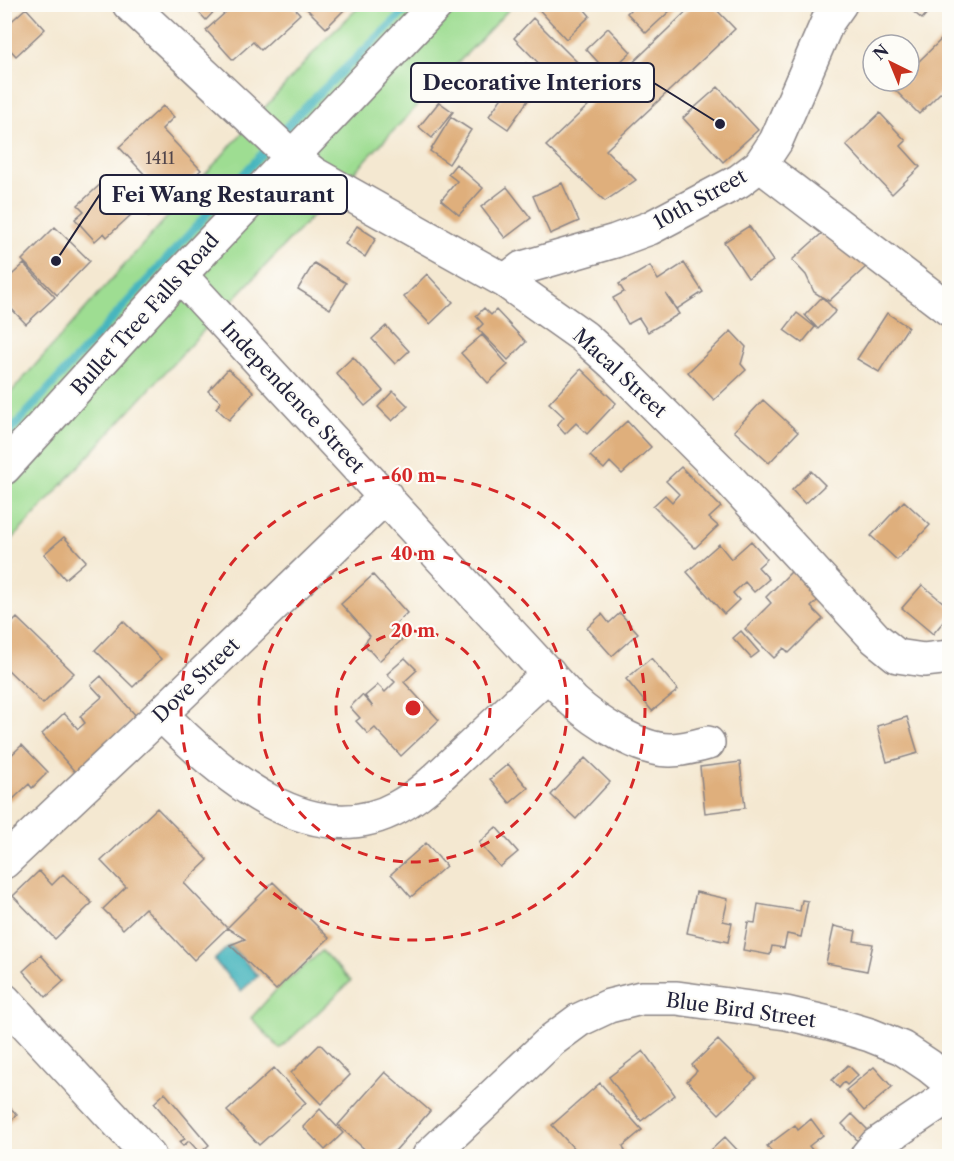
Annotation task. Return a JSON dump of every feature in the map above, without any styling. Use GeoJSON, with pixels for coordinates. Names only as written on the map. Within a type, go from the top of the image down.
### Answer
{"type":"FeatureCollection","features":[{"type":"Feature","properties":{"kind":"street","name":"Macal Street"},"geometry":{"type":"LineString","coordinates":[[129,4],[291,156],[314,174],[505,281],[584,337],[729,479],[876,639],[897,656],[924,660],[950,657]]}},
{"type":"Feature","properties":{"kind":"street","name":"Bullet Tree Falls Road"},"geometry":{"type":"LineString","coordinates":[[4,468],[291,156],[437,4]]}},
{"type":"Feature","properties":{"kind":"street","name":"10th Street"},"geometry":{"type":"LineString","coordinates":[[505,281],[522,268],[615,241],[650,228],[739,181],[760,165],[776,141],[828,21],[840,4]]}},
{"type":"Feature","properties":{"kind":"street"},"geometry":{"type":"LineString","coordinates":[[760,165],[950,310]]}},
{"type":"Feature","properties":{"kind":"street","name":"Independence Street"},"geometry":{"type":"LineString","coordinates":[[180,275],[573,701],[591,717],[647,745],[671,750],[708,743]]}},
{"type":"Feature","properties":{"kind":"street","name":"Dove Street"},"geometry":{"type":"LineString","coordinates":[[4,862],[162,714],[386,496]]}},
{"type":"Feature","properties":{"kind":"street"},"geometry":{"type":"LineString","coordinates":[[162,714],[207,759],[242,785],[274,804],[309,816],[344,821],[372,818],[398,807],[427,787],[549,674]]}},
{"type":"Feature","properties":{"kind":"street","name":"Blue Bird Street"},"geometry":{"type":"LineString","coordinates":[[429,1156],[552,1040],[579,1020],[609,1006],[641,998],[677,998],[786,1013],[833,1024],[902,1048],[950,1083]]}},
{"type":"Feature","properties":{"kind":"street"},"geometry":{"type":"LineString","coordinates":[[4,1000],[149,1156]]}},
{"type":"Feature","properties":{"kind":"street"},"geometry":{"type":"LineString","coordinates":[[867,1156],[876,1145],[950,1095]]}},
{"type":"Feature","properties":{"kind":"green space"},"geometry":{"type":"Polygon","coordinates":[[[361,5],[513,5],[191,344],[5,547],[5,399],[325,40],[361,5]]]}},
{"type":"Feature","properties":{"kind":"green space"},"geometry":{"type":"Polygon","coordinates":[[[322,951],[351,981],[280,1049],[251,1018],[276,990],[322,951]]]}},
{"type":"Feature","properties":{"kind":"water"},"geometry":{"type":"Polygon","coordinates":[[[230,945],[258,976],[241,991],[214,960],[230,945]]]}},
{"type":"Feature","properties":{"kind":"building"},"geometry":{"type":"Polygon","coordinates":[[[191,4],[221,4],[206,20],[191,4]]]}},
{"type":"Feature","properties":{"kind":"building"},"geometry":{"type":"Polygon","coordinates":[[[235,4],[291,4],[300,14],[261,50],[253,42],[233,60],[206,30],[235,4]]]}},
{"type":"Feature","properties":{"kind":"building"},"geometry":{"type":"Polygon","coordinates":[[[302,4],[350,4],[326,28],[302,4]]]}},
{"type":"Feature","properties":{"kind":"building"},"geometry":{"type":"Polygon","coordinates":[[[534,4],[580,4],[590,16],[566,39],[534,4]]]}},
{"type":"Feature","properties":{"kind":"building"},"geometry":{"type":"Polygon","coordinates":[[[636,4],[669,4],[673,8],[646,33],[627,13],[636,4]]]}},
{"type":"Feature","properties":{"kind":"building"},"geometry":{"type":"Polygon","coordinates":[[[694,4],[711,4],[735,29],[606,150],[636,180],[605,201],[546,146],[694,4]]]}},
{"type":"Feature","properties":{"kind":"building"},"geometry":{"type":"Polygon","coordinates":[[[904,4],[935,4],[922,19],[904,4]]]}},
{"type":"Feature","properties":{"kind":"building"},"geometry":{"type":"Polygon","coordinates":[[[26,8],[45,29],[16,56],[4,43],[4,28],[26,8]]]}},
{"type":"Feature","properties":{"kind":"building"},"geometry":{"type":"Polygon","coordinates":[[[533,18],[582,67],[562,87],[514,38],[533,18]]]}},
{"type":"Feature","properties":{"kind":"building"},"geometry":{"type":"Polygon","coordinates":[[[608,28],[631,52],[608,73],[586,49],[608,28]]]}},
{"type":"Feature","properties":{"kind":"building"},"geometry":{"type":"Polygon","coordinates":[[[950,31],[950,97],[948,99],[941,92],[919,114],[898,93],[921,93],[921,59],[950,31]]]}},
{"type":"Feature","properties":{"kind":"building"},"geometry":{"type":"Polygon","coordinates":[[[526,63],[545,76],[508,129],[489,116],[526,63]]]}},
{"type":"Feature","properties":{"kind":"building"},"geometry":{"type":"Polygon","coordinates":[[[718,87],[758,130],[723,162],[683,118],[718,87]]]}},
{"type":"Feature","properties":{"kind":"building"},"geometry":{"type":"Polygon","coordinates":[[[439,102],[453,112],[432,138],[419,127],[439,102]]]}},
{"type":"Feature","properties":{"kind":"building"},"geometry":{"type":"Polygon","coordinates":[[[163,106],[174,117],[162,129],[201,170],[149,217],[128,195],[147,177],[119,147],[163,106]]]}},
{"type":"Feature","properties":{"kind":"building"},"geometry":{"type":"Polygon","coordinates":[[[880,113],[906,141],[901,146],[920,167],[892,194],[846,145],[880,113]]]}},
{"type":"Feature","properties":{"kind":"building"},"geometry":{"type":"Polygon","coordinates":[[[451,117],[471,130],[449,164],[430,151],[451,117]]]}},
{"type":"Feature","properties":{"kind":"building"},"geometry":{"type":"Polygon","coordinates":[[[456,164],[483,188],[459,215],[441,200],[457,181],[448,174],[456,164]]]}},
{"type":"Feature","properties":{"kind":"building"},"geometry":{"type":"Polygon","coordinates":[[[104,181],[132,214],[107,237],[104,233],[95,241],[75,219],[84,211],[78,205],[104,181]]]}},
{"type":"Feature","properties":{"kind":"building"},"geometry":{"type":"Polygon","coordinates":[[[562,183],[579,221],[550,234],[533,196],[562,183]]]}},
{"type":"Feature","properties":{"kind":"building"},"geometry":{"type":"Polygon","coordinates":[[[507,187],[531,218],[505,238],[481,207],[507,187]]]}},
{"type":"Feature","properties":{"kind":"building"},"geometry":{"type":"Polygon","coordinates":[[[357,226],[376,238],[365,257],[345,244],[357,226]]]}},
{"type":"Feature","properties":{"kind":"building"},"geometry":{"type":"Polygon","coordinates":[[[749,226],[773,261],[748,278],[724,242],[749,226]]]}},
{"type":"Feature","properties":{"kind":"building"},"geometry":{"type":"Polygon","coordinates":[[[830,226],[867,266],[829,301],[814,292],[806,275],[792,260],[830,226]]]}},
{"type":"Feature","properties":{"kind":"building"},"geometry":{"type":"Polygon","coordinates":[[[55,227],[90,261],[57,295],[22,260],[55,227]]]}},
{"type":"Feature","properties":{"kind":"building"},"geometry":{"type":"Polygon","coordinates":[[[314,263],[346,283],[330,309],[298,289],[314,263]]]}},
{"type":"Feature","properties":{"kind":"building"},"geometry":{"type":"Polygon","coordinates":[[[684,263],[703,292],[677,309],[666,294],[679,314],[648,332],[639,318],[628,324],[613,298],[624,292],[619,284],[650,266],[658,280],[684,263]]]}},
{"type":"Feature","properties":{"kind":"building"},"geometry":{"type":"Polygon","coordinates":[[[24,264],[55,297],[26,324],[4,301],[4,282],[24,264]]]}},
{"type":"Feature","properties":{"kind":"building"},"geometry":{"type":"Polygon","coordinates":[[[427,274],[453,302],[430,324],[404,297],[427,274]]]}},
{"type":"Feature","properties":{"kind":"building"},"geometry":{"type":"Polygon","coordinates":[[[822,297],[836,311],[818,329],[805,315],[822,297]]]}},
{"type":"Feature","properties":{"kind":"building"},"geometry":{"type":"Polygon","coordinates":[[[484,308],[491,315],[496,310],[526,342],[508,360],[478,329],[483,324],[476,316],[484,308]]]}},
{"type":"Feature","properties":{"kind":"building"},"geometry":{"type":"Polygon","coordinates":[[[797,313],[815,327],[802,343],[784,330],[797,313]]]}},
{"type":"Feature","properties":{"kind":"building"},"geometry":{"type":"Polygon","coordinates":[[[887,313],[908,327],[879,372],[857,359],[887,313]]]}},
{"type":"Feature","properties":{"kind":"building"},"geometry":{"type":"Polygon","coordinates":[[[386,326],[409,351],[395,364],[372,339],[386,326]]]}},
{"type":"Feature","properties":{"kind":"building"},"geometry":{"type":"Polygon","coordinates":[[[731,331],[746,347],[741,364],[746,370],[714,400],[688,372],[731,331]]]}},
{"type":"Feature","properties":{"kind":"building"},"geometry":{"type":"Polygon","coordinates":[[[482,335],[508,365],[488,383],[461,353],[482,335]]]}},
{"type":"Feature","properties":{"kind":"building"},"geometry":{"type":"Polygon","coordinates":[[[353,357],[383,391],[365,406],[336,373],[353,357]]]}},
{"type":"Feature","properties":{"kind":"building"},"geometry":{"type":"Polygon","coordinates":[[[228,369],[254,392],[229,420],[216,408],[221,402],[208,391],[228,369]]]}},
{"type":"Feature","properties":{"kind":"building"},"geometry":{"type":"Polygon","coordinates":[[[581,369],[616,403],[587,434],[576,423],[565,434],[557,425],[564,417],[549,403],[581,369]]]}},
{"type":"Feature","properties":{"kind":"building"},"geometry":{"type":"Polygon","coordinates":[[[393,391],[408,406],[392,421],[378,407],[393,391]]]}},
{"type":"Feature","properties":{"kind":"building"},"geometry":{"type":"Polygon","coordinates":[[[763,400],[798,432],[769,463],[734,431],[763,400]]]}},
{"type":"Feature","properties":{"kind":"building"},"geometry":{"type":"Polygon","coordinates":[[[627,421],[651,447],[622,474],[610,462],[604,469],[590,456],[627,421]]]}},
{"type":"Feature","properties":{"kind":"building"},"geometry":{"type":"Polygon","coordinates":[[[681,467],[721,507],[709,518],[718,526],[695,548],[653,506],[665,495],[672,502],[679,494],[666,481],[681,467]]]}},
{"type":"Feature","properties":{"kind":"building"},"geometry":{"type":"Polygon","coordinates":[[[811,471],[825,485],[805,504],[792,490],[811,471]]]}},
{"type":"Feature","properties":{"kind":"building"},"geometry":{"type":"Polygon","coordinates":[[[904,501],[930,525],[897,560],[871,536],[904,501]]]}},
{"type":"Feature","properties":{"kind":"building"},"geometry":{"type":"Polygon","coordinates":[[[64,537],[86,561],[65,579],[44,554],[64,537]]]}},
{"type":"Feature","properties":{"kind":"building"},"geometry":{"type":"Polygon","coordinates":[[[751,541],[767,559],[758,567],[769,579],[754,592],[745,582],[733,593],[739,600],[724,614],[687,572],[719,544],[731,559],[751,541]]]}},
{"type":"Feature","properties":{"kind":"building"},"geometry":{"type":"Polygon","coordinates":[[[792,571],[820,598],[811,607],[823,619],[789,653],[784,648],[774,658],[745,629],[771,603],[766,597],[792,571]]]}},
{"type":"Feature","properties":{"kind":"building"},"geometry":{"type":"Polygon","coordinates":[[[373,575],[407,613],[391,628],[402,640],[379,661],[364,644],[370,636],[341,604],[373,575]]]}},
{"type":"Feature","properties":{"kind":"building"},"geometry":{"type":"Polygon","coordinates":[[[922,585],[950,608],[950,614],[933,634],[902,608],[922,585]]]}},
{"type":"Feature","properties":{"kind":"building"},"geometry":{"type":"Polygon","coordinates":[[[620,613],[638,633],[612,656],[587,628],[602,614],[609,623],[620,613]]]}},
{"type":"Feature","properties":{"kind":"building"},"geometry":{"type":"Polygon","coordinates":[[[17,618],[74,673],[43,704],[4,666],[4,631],[17,618]]]}},
{"type":"Feature","properties":{"kind":"building"},"geometry":{"type":"Polygon","coordinates":[[[123,621],[161,659],[133,687],[95,650],[123,621]]]}},
{"type":"Feature","properties":{"kind":"building"},"geometry":{"type":"Polygon","coordinates":[[[741,631],[759,652],[751,658],[733,638],[741,631]]]}},
{"type":"Feature","properties":{"kind":"building"},"geometry":{"type":"Polygon","coordinates":[[[405,658],[417,670],[404,682],[439,720],[401,756],[375,728],[368,734],[356,721],[360,718],[350,707],[362,695],[373,707],[365,696],[378,685],[385,692],[395,682],[387,674],[405,658]]]}},
{"type":"Feature","properties":{"kind":"building"},"geometry":{"type":"Polygon","coordinates":[[[651,658],[678,690],[652,711],[626,679],[651,658]]]}},
{"type":"Feature","properties":{"kind":"building"},"geometry":{"type":"Polygon","coordinates":[[[101,676],[137,717],[76,773],[42,734],[64,713],[78,729],[85,723],[80,716],[102,697],[91,685],[101,676]]]}},
{"type":"Feature","properties":{"kind":"building"},"geometry":{"type":"Polygon","coordinates":[[[907,717],[918,753],[887,762],[877,726],[907,717]]]}},
{"type":"Feature","properties":{"kind":"building"},"geometry":{"type":"Polygon","coordinates":[[[22,745],[48,772],[32,788],[29,784],[11,801],[4,794],[4,762],[22,745]]]}},
{"type":"Feature","properties":{"kind":"building"},"geometry":{"type":"Polygon","coordinates":[[[585,758],[610,782],[576,819],[551,795],[585,758]]]}},
{"type":"Feature","properties":{"kind":"building"},"geometry":{"type":"Polygon","coordinates":[[[740,762],[745,808],[705,813],[700,767],[740,762]]]}},
{"type":"Feature","properties":{"kind":"building"},"geometry":{"type":"Polygon","coordinates":[[[508,764],[528,788],[510,803],[490,779],[508,764]]]}},
{"type":"Feature","properties":{"kind":"building"},"geometry":{"type":"Polygon","coordinates":[[[157,808],[208,860],[184,883],[227,928],[194,960],[145,908],[123,929],[103,909],[126,887],[101,861],[157,808]]]}},
{"type":"Feature","properties":{"kind":"building"},"geometry":{"type":"Polygon","coordinates":[[[496,827],[518,852],[500,867],[479,843],[496,827]]]}},
{"type":"Feature","properties":{"kind":"building"},"geometry":{"type":"Polygon","coordinates":[[[426,843],[446,866],[411,897],[391,874],[426,843]]]}},
{"type":"Feature","properties":{"kind":"building"},"geometry":{"type":"Polygon","coordinates":[[[39,871],[52,885],[63,874],[92,903],[55,939],[13,896],[39,871]]]}},
{"type":"Feature","properties":{"kind":"building"},"geometry":{"type":"Polygon","coordinates":[[[273,882],[329,938],[276,990],[230,945],[245,939],[227,928],[273,882]]]}},
{"type":"Feature","properties":{"kind":"building"},"geometry":{"type":"Polygon","coordinates":[[[696,892],[728,899],[723,921],[732,923],[728,942],[687,933],[696,892]]]}},
{"type":"Feature","properties":{"kind":"building"},"geometry":{"type":"Polygon","coordinates":[[[802,900],[808,901],[801,937],[787,934],[784,948],[772,946],[770,955],[743,950],[748,922],[755,923],[758,904],[800,911],[802,900]]]}},
{"type":"Feature","properties":{"kind":"building"},"geometry":{"type":"Polygon","coordinates":[[[834,926],[856,931],[854,941],[873,944],[867,971],[826,963],[834,926]]]}},
{"type":"Feature","properties":{"kind":"building"},"geometry":{"type":"Polygon","coordinates":[[[41,955],[64,981],[46,997],[23,971],[41,955]]]}},
{"type":"Feature","properties":{"kind":"building"},"geometry":{"type":"Polygon","coordinates":[[[718,1040],[756,1078],[719,1114],[687,1081],[697,1071],[692,1065],[718,1040]]]}},
{"type":"Feature","properties":{"kind":"building"},"geometry":{"type":"Polygon","coordinates":[[[320,1044],[350,1075],[321,1104],[291,1073],[320,1044]]]}},
{"type":"Feature","properties":{"kind":"building"},"geometry":{"type":"Polygon","coordinates":[[[643,1051],[675,1095],[641,1121],[609,1077],[643,1051]]]}},
{"type":"Feature","properties":{"kind":"building"},"geometry":{"type":"Polygon","coordinates":[[[848,1065],[858,1075],[847,1085],[844,1082],[839,1088],[832,1080],[848,1065]]]}},
{"type":"Feature","properties":{"kind":"building"},"geometry":{"type":"Polygon","coordinates":[[[874,1067],[892,1087],[864,1111],[846,1090],[874,1067]]]}},
{"type":"Feature","properties":{"kind":"building"},"geometry":{"type":"Polygon","coordinates":[[[274,1068],[306,1103],[259,1145],[227,1111],[274,1068]]]}},
{"type":"Feature","properties":{"kind":"building"},"geometry":{"type":"Polygon","coordinates":[[[385,1072],[430,1111],[395,1151],[372,1156],[338,1125],[385,1072]]]}},
{"type":"Feature","properties":{"kind":"building"},"geometry":{"type":"Polygon","coordinates":[[[600,1083],[642,1130],[623,1146],[627,1156],[581,1156],[552,1125],[600,1083]]]}},
{"type":"Feature","properties":{"kind":"building"},"geometry":{"type":"Polygon","coordinates":[[[165,1093],[209,1145],[200,1153],[189,1141],[183,1146],[179,1142],[185,1139],[154,1103],[165,1093]]]}},
{"type":"Feature","properties":{"kind":"building"},"geometry":{"type":"Polygon","coordinates":[[[4,1101],[17,1115],[4,1127],[4,1101]]]}},
{"type":"Feature","properties":{"kind":"building"},"geometry":{"type":"Polygon","coordinates":[[[320,1109],[343,1133],[325,1150],[303,1127],[320,1109]]]}},
{"type":"Feature","properties":{"kind":"building"},"geometry":{"type":"Polygon","coordinates":[[[852,1114],[868,1130],[858,1141],[842,1124],[852,1114]]]}},
{"type":"Feature","properties":{"kind":"building"},"geometry":{"type":"Polygon","coordinates":[[[811,1119],[823,1135],[809,1146],[817,1156],[775,1156],[767,1146],[795,1125],[798,1130],[811,1119]]]}},
{"type":"Feature","properties":{"kind":"building"},"geometry":{"type":"Polygon","coordinates":[[[725,1137],[743,1156],[712,1156],[714,1154],[710,1151],[725,1137]]]}},
{"type":"Feature","properties":{"kind":"waterway"},"geometry":{"type":"LineString","coordinates":[[279,135],[412,4]]}},
{"type":"Feature","properties":{"kind":"waterway"},"geometry":{"type":"LineString","coordinates":[[4,438],[269,146]]}},
{"type":"Feature","properties":{"kind":"place","name":"Decorative Interiors"},"geometry":{"type":"Point","coordinates":[720,124]}},
{"type":"Feature","properties":{"kind":"place","name":"Fei Wang Restaurant"},"geometry":{"type":"Point","coordinates":[56,261]}}]}
